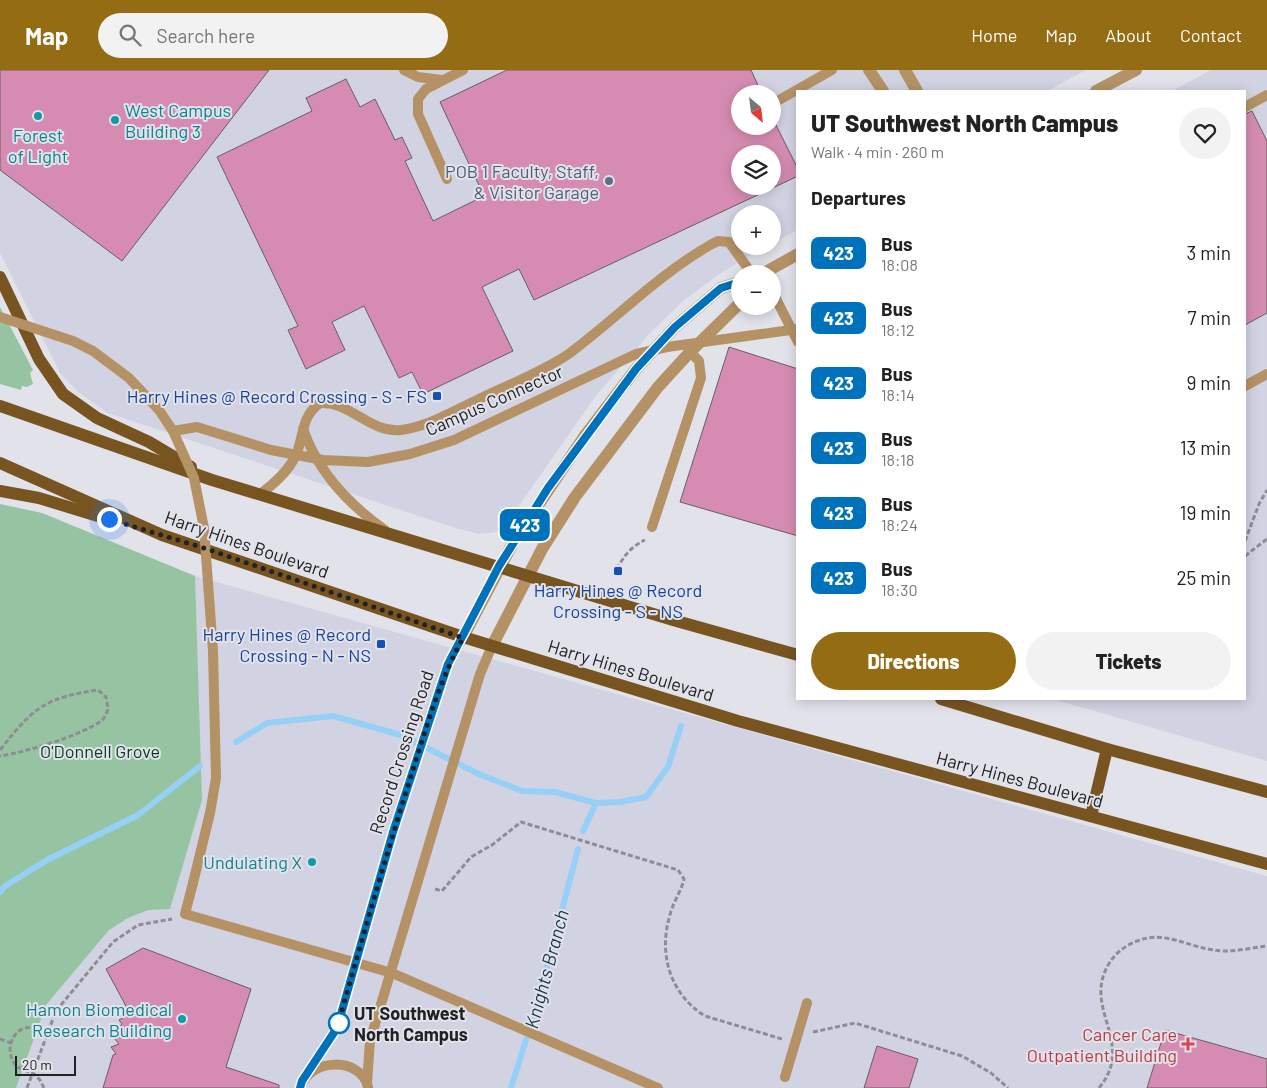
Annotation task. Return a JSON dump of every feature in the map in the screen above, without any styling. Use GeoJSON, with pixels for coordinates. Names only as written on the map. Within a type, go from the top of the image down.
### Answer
{"type":"FeatureCollection","features":[{"type":"Feature","properties":{"kind":"main road"},"geometry":{"type":"LineString","coordinates":[[0,277],[39,359],[63,394],[97,418],[149,442],[212,480]]}},
{"type":"Feature","properties":{"kind":"main road"},"geometry":{"type":"LineString","coordinates":[[0,406],[259,495],[673,620],[796,654]]}},
{"type":"Feature","properties":{"kind":"main road","name":"Harry Hines Boulevard"},"geometry":{"type":"LineString","coordinates":[[0,463],[162,535],[463,638],[738,721],[1267,864]]}},
{"type":"Feature","properties":{"kind":"main road"},"geometry":{"type":"LineString","coordinates":[[0,491],[39,498],[162,535]]}},
{"type":"Feature","properties":{"kind":"main road"},"geometry":{"type":"LineString","coordinates":[[944,700],[1107,749],[1267,792]]}},
{"type":"Feature","properties":{"kind":"main road"},"geometry":{"type":"LineString","coordinates":[[1091,816],[1107,749]]}},
{"type":"Feature","properties":{"kind":"street"},"geometry":{"type":"LineString","coordinates":[[868,70],[882,90]]}},
{"type":"Feature","properties":{"kind":"street"},"geometry":{"type":"LineString","coordinates":[[904,70],[916,90]]}},
{"type":"Feature","properties":{"kind":"street"},"geometry":{"type":"LineString","coordinates":[[1098,90],[1136,70]]}},
{"type":"Feature","properties":{"kind":"street"},"geometry":{"type":"LineString","coordinates":[[781,266],[796,259]]}},
{"type":"Feature","properties":{"kind":"street","name":"Record Crossing Road"},"geometry":{"type":"LineString","coordinates":[[463,638],[499,566],[548,488],[636,369],[675,327],[721,288],[731,285]]}},
{"type":"Feature","properties":{"kind":"street"},"geometry":{"type":"LineString","coordinates":[[492,646],[528,575],[568,507],[658,387],[731,311]]}},
{"type":"Feature","properties":{"kind":"lane"},"geometry":{"type":"LineString","coordinates":[[404,70],[418,77],[442,80]]}},
{"type":"Feature","properties":{"kind":"lane"},"geometry":{"type":"LineString","coordinates":[[446,179],[418,114],[418,99],[426,89],[463,70]]}},
{"type":"Feature","properties":{"kind":"lane"},"geometry":{"type":"LineString","coordinates":[[797,90],[832,70]]}},
{"type":"Feature","properties":{"kind":"lane"},"geometry":{"type":"LineString","coordinates":[[781,99],[796,90]]}},
{"type":"Feature","properties":{"kind":"lane"},"geometry":{"type":"LineString","coordinates":[[1246,106],[1267,95]]}},
{"type":"Feature","properties":{"kind":"lane"},"geometry":{"type":"LineString","coordinates":[[259,495],[278,481],[290,464],[296,455],[306,416],[320,404],[338,405],[365,422],[386,430],[410,428],[424,424],[569,354],[659,279],[696,253],[718,241],[728,242],[733,246],[746,265]]}},
{"type":"Feature","properties":{"kind":"lane"},"geometry":{"type":"LineString","coordinates":[[781,309],[796,338]]}},
{"type":"Feature","properties":{"kind":"lane"},"geometry":{"type":"LineString","coordinates":[[0,317],[52,332],[93,351],[123,373],[145,393],[173,431],[194,478],[201,502],[212,651],[216,778],[210,813],[185,914],[392,973],[426,986],[631,1078],[658,1088]]}},
{"type":"Feature","properties":{"kind":"lane","name":"Campus Connector"},"geometry":{"type":"LineString","coordinates":[[173,431],[197,427],[271,450],[323,460],[368,462],[410,454],[454,440],[636,354],[667,347],[796,329]]}},
{"type":"Feature","properties":{"kind":"lane"},"geometry":{"type":"LineString","coordinates":[[652,527],[701,378],[699,361],[690,352]]}},
{"type":"Feature","properties":{"kind":"lane"},"geometry":{"type":"LineString","coordinates":[[1246,385],[1267,374]]}},
{"type":"Feature","properties":{"kind":"lane"},"geometry":{"type":"LineString","coordinates":[[303,428],[315,458],[336,488],[369,519],[391,534]]}},
{"type":"Feature","properties":{"kind":"lane","name":"Record Crossing Road"},"geometry":{"type":"LineString","coordinates":[[301,1084],[337,1028],[393,832],[429,720],[448,664],[463,638]]}},
{"type":"Feature","properties":{"kind":"lane"},"geometry":{"type":"LineString","coordinates":[[367,1086],[370,1041],[392,973],[480,674],[492,646]]}},
{"type":"Feature","properties":{"kind":"lane"},"geometry":{"type":"LineString","coordinates":[[785,1077],[808,1003]]}},
{"type":"Feature","properties":{"kind":"lane"},"geometry":{"type":"LineString","coordinates":[[301,1084],[317,1068],[335,1064],[353,1069],[367,1086]]}},
{"type":"Feature","properties":{"kind":"path"},"geometry":{"type":"LineString","coordinates":[[1246,538],[1259,504],[1267,490]]}},
{"type":"Feature","properties":{"kind":"path"},"geometry":{"type":"LineString","coordinates":[[614,576],[622,558],[633,547],[652,538]]}},
{"type":"Feature","properties":{"kind":"path"},"geometry":{"type":"LineString","coordinates":[[1246,555],[1267,539]]}},
{"type":"Feature","properties":{"kind":"path"},"geometry":{"type":"LineString","coordinates":[[0,750],[32,712],[52,700],[66,695],[98,690],[106,697],[108,708],[100,722],[15,753],[0,756]]}},
{"type":"Feature","properties":{"kind":"path"},"geometry":{"type":"LineString","coordinates":[[435,889],[442,891],[471,857],[492,845],[521,822],[678,870],[682,875],[683,885],[669,918],[665,955],[671,979],[687,1002],[705,1016],[780,1040],[855,1023],[962,1056],[984,1068],[1008,1088]]}},
{"type":"Feature","properties":{"kind":"path"},"geometry":{"type":"LineString","coordinates":[[27,1088],[56,1011],[113,942],[138,925],[170,920],[185,914]]}},
{"type":"Feature","properties":{"kind":"path"},"geometry":{"type":"LineString","coordinates":[[1099,1088],[1109,1072],[1114,1048],[1100,998],[1099,987],[1106,968],[1119,952],[1128,945],[1148,937],[1170,939],[1199,947],[1228,951],[1267,946]]}},
{"type":"Feature","properties":{"kind":"path"},"geometry":{"type":"LineString","coordinates":[[44,1088],[38,1077],[18,1067],[10,1054],[11,1043],[17,1033],[23,1029],[30,1026],[48,1030]]}},
{"type":"Feature","properties":{"kind":"path"},"geometry":{"type":"LineString","coordinates":[[2,1040],[11,1043]]}},
{"type":"Feature","properties":{"kind":"shaded area"},"geometry":{"type":"Polygon","coordinates":[[[0,70],[1086,70],[1049,90],[796,90],[796,231],[781,239],[781,205],[731,205],[731,255],[752,255],[735,265],[731,265],[731,267],[683,301],[649,334],[595,397],[509,520],[496,532],[479,534],[452,527],[108,413],[78,392],[60,373],[0,253],[0,70]]]}},
{"type":"Feature","properties":{"kind":"shaded area"},"geometry":{"type":"Polygon","coordinates":[[[1211,70],[1267,70],[1267,761],[1056,700],[1246,700],[1246,90],[1174,90],[1211,70]]]}},
{"type":"Feature","properties":{"kind":"shaded area"},"geometry":{"type":"Polygon","coordinates":[[[0,504],[42,513],[195,576],[1267,876],[1267,1088],[0,1088],[0,504]]]}},
{"type":"Feature","properties":{"kind":"green space"},"geometry":{"type":"Polygon","coordinates":[[[0,307],[33,370],[30,373],[33,384],[27,387],[22,386],[21,390],[0,384],[0,307]]]}},
{"type":"Feature","properties":{"kind":"green space","name":"O'Donnell Grove"},"geometry":{"type":"Polygon","coordinates":[[[0,504],[42,513],[195,576],[202,800],[170,909],[148,910],[128,918],[109,930],[46,1005],[16,1088],[0,1088],[0,504]]]}},
{"type":"Feature","properties":{"kind":"building","name":"West Campus Building 3"},"geometry":{"type":"Polygon","coordinates":[[[0,70],[269,70],[122,261],[0,170],[0,70]]]}},
{"type":"Feature","properties":{"kind":"building"},"geometry":{"type":"Polygon","coordinates":[[[507,70],[751,70],[758,85],[731,85],[731,135],[781,135],[796,165],[796,177],[781,184],[781,145],[731,145],[731,195],[758,195],[736,205],[731,205],[731,207],[534,300],[519,269],[482,287],[513,351],[423,394],[412,372],[399,378],[364,306],[332,322],[345,350],[306,369],[288,330],[298,326],[217,157],[312,111],[306,98],[346,79],[360,107],[375,99],[395,140],[402,137],[412,158],[405,161],[433,221],[484,196],[440,102],[507,70]]]}},
{"type":"Feature","properties":{"kind":"building"},"geometry":{"type":"Polygon","coordinates":[[[1252,111],[1267,141],[1267,313],[1246,324],[1246,114],[1252,111]]]}},
{"type":"Feature","properties":{"kind":"building"},"geometry":{"type":"Polygon","coordinates":[[[729,347],[796,368],[796,535],[680,502],[729,347]]]}},
{"type":"Feature","properties":{"kind":"building","name":"Hamon Biomedical Research Building"},"geometry":{"type":"Polygon","coordinates":[[[143,948],[251,989],[226,1067],[279,1085],[279,1088],[103,1088],[113,1055],[116,1054],[111,1047],[119,1044],[114,1038],[122,1035],[117,1029],[122,1024],[119,1020],[126,1016],[123,1010],[127,1008],[106,969],[143,948]]]}},
{"type":"Feature","properties":{"kind":"building","name":"Cancer Care Outpatient Building"},"geometry":{"type":"Polygon","coordinates":[[[1165,1030],[1267,1059],[1267,1088],[1147,1088],[1165,1030]]]}},
{"type":"Feature","properties":{"kind":"building"},"geometry":{"type":"Polygon","coordinates":[[[877,1046],[918,1059],[909,1088],[864,1088],[877,1046]]]}},
{"type":"Feature","properties":{"kind":"waterway"},"geometry":{"type":"LineString","coordinates":[[236,742],[267,723],[333,716],[401,735],[481,775],[522,791],[555,792],[596,803]]}},
{"type":"Feature","properties":{"kind":"waterway","name":"Knights Branch"},"geometry":{"type":"LineString","coordinates":[[583,831],[596,803],[620,802],[646,797],[668,767],[681,726]]}},
{"type":"Feature","properties":{"kind":"waterway"},"geometry":{"type":"LineString","coordinates":[[0,892],[5,886],[47,860],[138,815],[200,766]]}},
{"type":"Feature","properties":{"kind":"waterway","name":"Knights Branch"},"geometry":{"type":"LineString","coordinates":[[511,1088],[536,1008],[578,849]]}},
{"type":"Feature","properties":{"kind":"bus line","name":"423"},"geometry":{"type":"LineString","coordinates":[[300,1088],[302,1081],[337,1028],[393,832],[448,664],[499,566],[548,488],[636,369],[675,327],[721,288],[731,285]]}},
{"type":"Feature","properties":{"kind":"place","name":"Forest of Light"},"geometry":{"type":"Point","coordinates":[38,116]}},
{"type":"Feature","properties":{"kind":"place","name":"West Campus Building 3"},"geometry":{"type":"Point","coordinates":[115,120]}},
{"type":"Feature","properties":{"kind":"place","name":"POB 1 Faculty, Staff, & Visitor Garage"},"geometry":{"type":"Point","coordinates":[609,181]}},
{"type":"Feature","properties":{"kind":"place","name":"Harry Hines @ Record Crossing - S - FS"},"geometry":{"type":"Point","coordinates":[437,396]}},
{"type":"Feature","properties":{"kind":"place","name":"Harry Hines @ Record Crossing - S - NS"},"geometry":{"type":"Point","coordinates":[618,571]}},
{"type":"Feature","properties":{"kind":"place","name":"Harry Hines @ Record Crossing - N - NS"},"geometry":{"type":"Point","coordinates":[381,644]}},
{"type":"Feature","properties":{"kind":"place","name":"Undulating X"},"geometry":{"type":"Point","coordinates":[312,862]}},
{"type":"Feature","properties":{"kind":"place","name":"Hamon Biomedical Research Building"},"geometry":{"type":"Point","coordinates":[182,1019]}},
{"type":"Feature","properties":{"kind":"place","name":"UT Southwest North Campus"},"geometry":{"type":"Point","coordinates":[339,1023]}},
{"type":"Feature","properties":{"kind":"place","name":"Cancer Care Outpatient Building"},"geometry":{"type":"Point","coordinates":[1188,1044]}},
{"type":"Feature","properties":{"kind":"route"},"geometry":{"type":"LineString","coordinates":[[109,519],[204,548],[463,638],[448,664],[393,832],[337,1028],[339,1023]]}}]}
